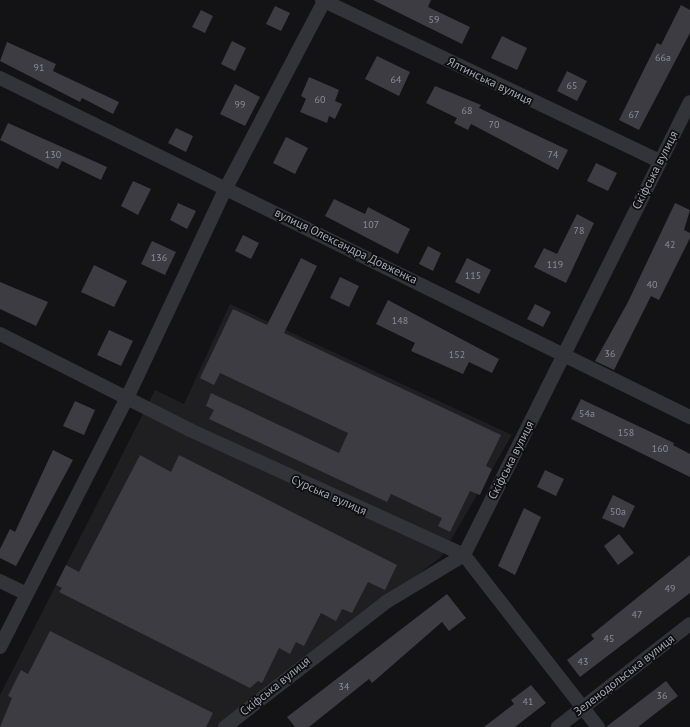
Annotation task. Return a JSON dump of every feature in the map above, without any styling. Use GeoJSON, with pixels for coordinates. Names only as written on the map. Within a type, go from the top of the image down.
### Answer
{"type":"FeatureCollection","features":[{"type":"Feature","properties":{"kind":"street","name":"Ялтинська вулиця"},"geometry":{"type":"LineString","coordinates":[[323,0],[658,161]]}},
{"type":"Feature","properties":{"kind":"street"},"geometry":{"type":"LineString","coordinates":[[0,647],[25,593],[127,398],[226,188],[323,0]]}},
{"type":"Feature","properties":{"kind":"street","name":"вулиця Олександра Довженка"},"geometry":{"type":"LineString","coordinates":[[0,78],[566,354],[690,417]]}},
{"type":"Feature","properties":{"kind":"street","name":"Скіфська вулиця"},"geometry":{"type":"LineString","coordinates":[[225,727],[386,602],[464,555],[566,354],[658,161],[690,102]]}},
{"type":"Feature","properties":{"kind":"street","name":"Сурська вулиця"},"geometry":{"type":"LineString","coordinates":[[0,334],[283,474],[464,555],[598,727]]}},
{"type":"Feature","properties":{"kind":"street"},"geometry":{"type":"LineString","coordinates":[[0,581],[25,593]]}},
{"type":"Feature","properties":{"kind":"street","name":"Зеленодольська вулиця"},"geometry":{"type":"LineString","coordinates":[[558,727],[690,624]]}},
{"type":"Feature","properties":{"kind":"shaded area"},"geometry":{"type":"Polygon","coordinates":[[[230,304],[512,435],[441,557],[217,727],[0,727],[0,695],[155,390],[184,404],[230,304]]]}},
{"type":"Feature","properties":{"kind":"building"},"geometry":{"type":"Polygon","coordinates":[[[373,0],[431,0],[428,7],[470,27],[462,44],[373,0]]]}},
{"type":"Feature","properties":{"kind":"building"},"geometry":{"type":"Polygon","coordinates":[[[681,5],[690,10],[690,33],[639,130],[619,120],[657,43],[661,45],[681,5]]]}},
{"type":"Feature","properties":{"kind":"building"},"geometry":{"type":"Polygon","coordinates":[[[275,6],[290,13],[281,31],[266,24],[275,6]]]}},
{"type":"Feature","properties":{"kind":"building"},"geometry":{"type":"Polygon","coordinates":[[[201,10],[213,16],[205,33],[192,27],[201,10]]]}},
{"type":"Feature","properties":{"kind":"building"},"geometry":{"type":"Polygon","coordinates":[[[502,36],[527,48],[517,70],[491,58],[502,36]]]}},
{"type":"Feature","properties":{"kind":"building"},"geometry":{"type":"Polygon","coordinates":[[[232,41],[246,48],[235,71],[221,64],[232,41]]]}},
{"type":"Feature","properties":{"kind":"building"},"geometry":{"type":"Polygon","coordinates":[[[7,42],[56,64],[53,71],[119,102],[113,114],[82,98],[80,102],[0,61],[7,42]]]}},
{"type":"Feature","properties":{"kind":"building"},"geometry":{"type":"Polygon","coordinates":[[[377,56],[410,72],[399,96],[365,79],[377,56]]]}},
{"type":"Feature","properties":{"kind":"building"},"geometry":{"type":"Polygon","coordinates":[[[567,71],[587,81],[577,101],[557,91],[567,71]]]}},
{"type":"Feature","properties":{"kind":"building"},"geometry":{"type":"Polygon","coordinates":[[[309,77],[339,90],[335,101],[342,104],[335,119],[329,116],[327,123],[300,112],[306,99],[301,96],[309,77]]]}},
{"type":"Feature","properties":{"kind":"building"},"geometry":{"type":"Polygon","coordinates":[[[235,84],[260,97],[245,126],[220,114],[235,84]]]}},
{"type":"Feature","properties":{"kind":"building"},"geometry":{"type":"Polygon","coordinates":[[[435,86],[481,105],[479,108],[568,150],[558,170],[471,124],[468,130],[454,123],[457,118],[426,103],[435,86]]]}},
{"type":"Feature","properties":{"kind":"building"},"geometry":{"type":"Polygon","coordinates":[[[8,123],[107,167],[101,180],[62,161],[58,169],[0,140],[8,123]]]}},
{"type":"Feature","properties":{"kind":"building"},"geometry":{"type":"Polygon","coordinates":[[[176,128],[193,136],[186,152],[168,143],[176,128]]]}},
{"type":"Feature","properties":{"kind":"building"},"geometry":{"type":"Polygon","coordinates":[[[286,137],[308,148],[295,174],[273,163],[286,137]]]}},
{"type":"Feature","properties":{"kind":"building"},"geometry":{"type":"Polygon","coordinates":[[[596,163],[617,173],[608,191],[587,181],[596,163]]]}},
{"type":"Feature","properties":{"kind":"building"},"geometry":{"type":"Polygon","coordinates":[[[133,181],[151,189],[138,215],[121,206],[133,181]]]}},
{"type":"Feature","properties":{"kind":"building"},"geometry":{"type":"Polygon","coordinates":[[[334,199],[365,214],[368,207],[410,229],[398,254],[325,216],[334,199]]]}},
{"type":"Feature","properties":{"kind":"building"},"geometry":{"type":"Polygon","coordinates":[[[178,203],[196,211],[187,229],[170,220],[178,203]]]}},
{"type":"Feature","properties":{"kind":"building"},"geometry":{"type":"Polygon","coordinates":[[[675,203],[690,210],[684,230],[690,233],[690,238],[659,300],[651,296],[614,370],[595,361],[628,302],[675,203]]]}},
{"type":"Feature","properties":{"kind":"building"},"geometry":{"type":"Polygon","coordinates":[[[577,214],[594,223],[566,283],[534,267],[544,248],[557,254],[577,214]]]}},
{"type":"Feature","properties":{"kind":"building"},"geometry":{"type":"Polygon","coordinates":[[[243,235],[259,243],[251,259],[235,251],[243,235]]]}},
{"type":"Feature","properties":{"kind":"building"},"geometry":{"type":"Polygon","coordinates":[[[152,241],[176,252],[165,275],[141,264],[152,241]]]}},
{"type":"Feature","properties":{"kind":"building"},"geometry":{"type":"Polygon","coordinates":[[[428,246],[441,253],[433,271],[419,264],[428,246]]]}},
{"type":"Feature","properties":{"kind":"building"},"geometry":{"type":"Polygon","coordinates":[[[301,258],[317,266],[284,333],[501,435],[486,466],[492,469],[480,495],[470,491],[450,532],[438,526],[442,518],[391,494],[387,502],[209,419],[214,410],[206,406],[211,393],[339,453],[348,433],[220,373],[214,385],[200,378],[233,309],[267,325],[301,258]]]}},
{"type":"Feature","properties":{"kind":"building"},"geometry":{"type":"Polygon","coordinates":[[[467,258],[491,270],[479,294],[455,282],[467,258]]]}},
{"type":"Feature","properties":{"kind":"building"},"geometry":{"type":"Polygon","coordinates":[[[94,265],[127,281],[114,307],[81,292],[94,265]]]}},
{"type":"Feature","properties":{"kind":"building"},"geometry":{"type":"Polygon","coordinates":[[[340,277],[359,286],[349,307],[330,298],[340,277]]]}},
{"type":"Feature","properties":{"kind":"building"},"geometry":{"type":"Polygon","coordinates":[[[0,282],[48,302],[36,326],[0,309],[0,282]]]}},
{"type":"Feature","properties":{"kind":"building"},"geometry":{"type":"Polygon","coordinates":[[[388,300],[499,359],[492,373],[469,362],[463,374],[411,351],[415,343],[376,324],[388,300]]]}},
{"type":"Feature","properties":{"kind":"building"},"geometry":{"type":"Polygon","coordinates":[[[535,304],[551,312],[543,327],[527,319],[535,304]]]}},
{"type":"Feature","properties":{"kind":"building"},"geometry":{"type":"Polygon","coordinates":[[[109,330],[133,341],[121,366],[97,355],[109,330]]]}},
{"type":"Feature","properties":{"kind":"building"},"geometry":{"type":"Polygon","coordinates":[[[581,399],[674,443],[673,445],[690,454],[690,477],[571,419],[581,399]]]}},
{"type":"Feature","properties":{"kind":"building"},"geometry":{"type":"Polygon","coordinates":[[[75,401],[95,410],[84,435],[63,426],[75,401]]]}},
{"type":"Feature","properties":{"kind":"building"},"geometry":{"type":"Polygon","coordinates":[[[53,450],[73,460],[16,566],[0,558],[0,549],[10,529],[15,532],[53,450]]]}},
{"type":"Feature","properties":{"kind":"building"},"geometry":{"type":"Polygon","coordinates":[[[140,455],[171,472],[179,455],[397,565],[385,590],[368,582],[352,613],[342,609],[336,621],[321,613],[304,646],[296,642],[290,654],[279,648],[262,683],[258,681],[250,688],[59,592],[62,588],[56,585],[66,565],[79,572],[140,455]]]}},
{"type":"Feature","properties":{"kind":"building"},"geometry":{"type":"Polygon","coordinates":[[[545,470],[564,479],[556,496],[537,487],[545,470]]]}},
{"type":"Feature","properties":{"kind":"building"},"geometry":{"type":"Polygon","coordinates":[[[613,495],[635,506],[624,528],[602,518],[613,495]]]}},
{"type":"Feature","properties":{"kind":"building"},"geometry":{"type":"Polygon","coordinates":[[[524,508],[541,517],[515,575],[498,566],[524,508]]]}},
{"type":"Feature","properties":{"kind":"building"},"geometry":{"type":"Polygon","coordinates":[[[619,534],[634,553],[618,565],[604,546],[619,534]]]}},
{"type":"Feature","properties":{"kind":"building"},"geometry":{"type":"Polygon","coordinates":[[[690,555],[690,593],[580,677],[567,660],[594,639],[591,635],[690,555]]]}},
{"type":"Feature","properties":{"kind":"building"},"geometry":{"type":"Polygon","coordinates":[[[447,594],[466,618],[449,631],[442,622],[372,683],[369,679],[309,727],[295,727],[287,717],[447,594]]]}},
{"type":"Feature","properties":{"kind":"building"},"geometry":{"type":"Polygon","coordinates":[[[50,631],[213,713],[206,727],[0,727],[12,698],[8,696],[21,670],[28,674],[50,631]]]}},
{"type":"Feature","properties":{"kind":"building"},"geometry":{"type":"Polygon","coordinates":[[[666,681],[678,696],[638,727],[606,727],[666,681]]]}},
{"type":"Feature","properties":{"kind":"building"},"geometry":{"type":"Polygon","coordinates":[[[531,685],[546,703],[515,727],[484,727],[514,704],[511,700],[531,685]]]}}]}
